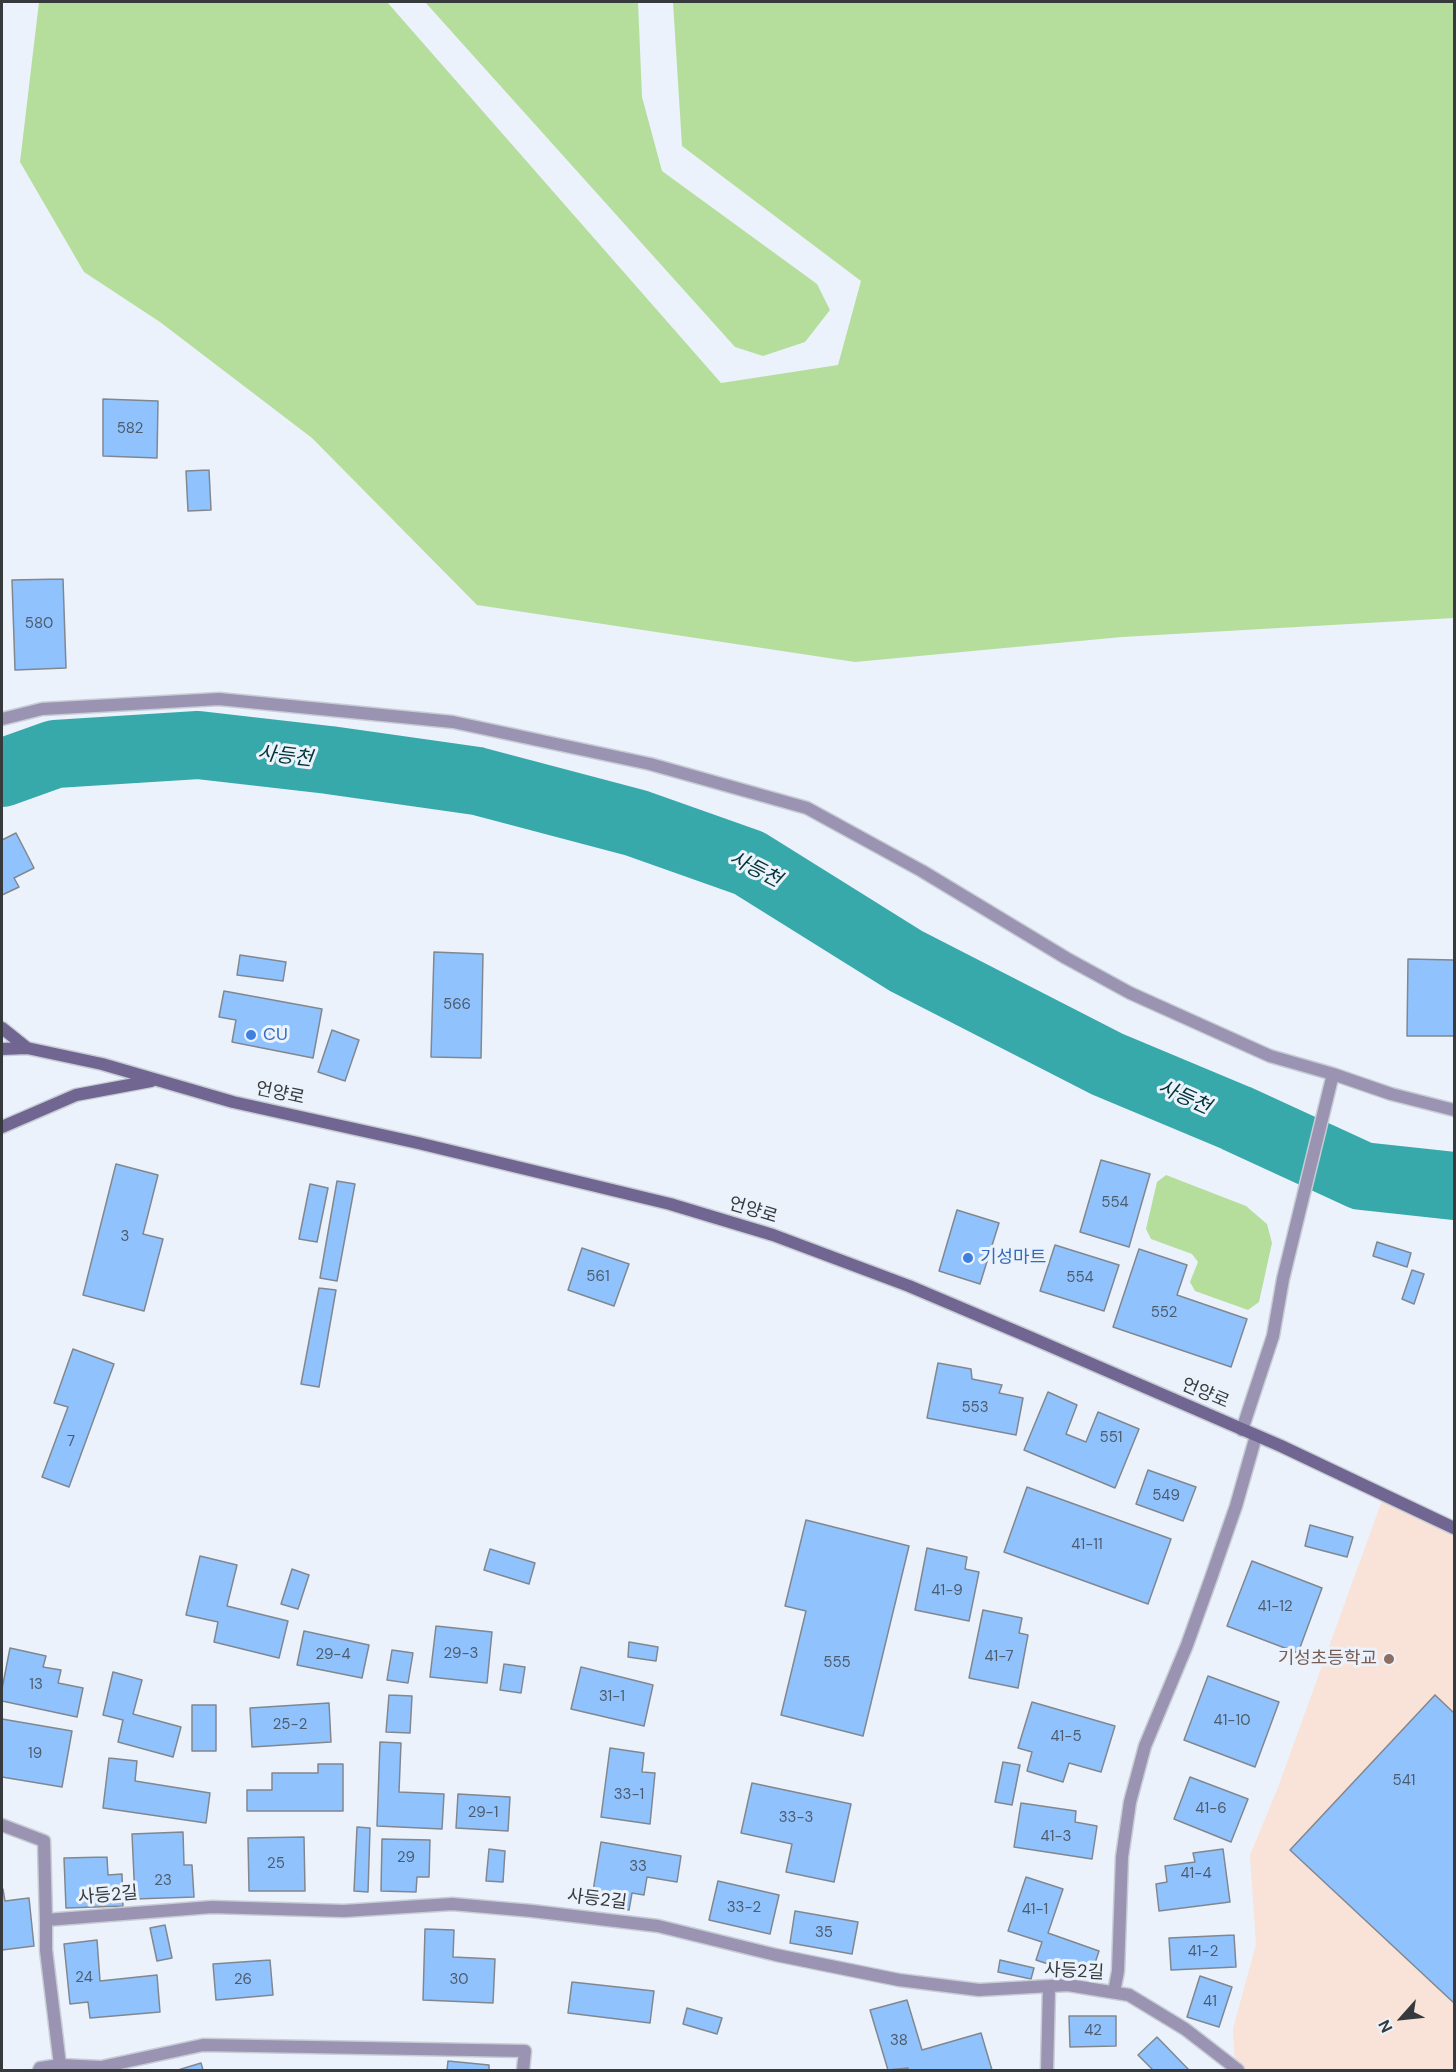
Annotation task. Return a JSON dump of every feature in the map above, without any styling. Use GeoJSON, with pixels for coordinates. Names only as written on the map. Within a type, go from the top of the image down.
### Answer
{"type":"FeatureCollection","features":[{"type":"Feature","properties":{"kind":"street"},"geometry":{"type":"LineString","coordinates":[[2,719],[42,709],[219,699],[453,722],[650,764],[807,808],[922,871],[1066,958],[1130,993],[1270,1056],[1333,1074],[1390,1094],[1455,1110]]}},
{"type":"Feature","properties":{"kind":"street"},"geometry":{"type":"LineString","coordinates":[[2,1028],[27,1048]]}},
{"type":"Feature","properties":{"kind":"street","name":"언양로"},"geometry":{"type":"LineString","coordinates":[[2,1049],[27,1048],[102,1064],[233,1102],[418,1143],[670,1204],[773,1235],[909,1286],[1256,1436],[1455,1528]]}},
{"type":"Feature","properties":{"kind":"street"},"geometry":{"type":"LineString","coordinates":[[1242,1430],[1273,1336],[1282,1278],[1333,1074]]}},
{"type":"Feature","properties":{"kind":"street"},"geometry":{"type":"LineString","coordinates":[[2,1127],[76,1095],[156,1080]]}},
{"type":"Feature","properties":{"kind":"street"},"geometry":{"type":"LineString","coordinates":[[1114,1992],[1118,1971],[1122,1857],[1130,1802],[1145,1746],[1187,1645],[1211,1578],[1236,1506],[1256,1436]]}},
{"type":"Feature","properties":{"kind":"street"},"geometry":{"type":"LineString","coordinates":[[2,1825],[44,1841],[46,1950],[63,2068]]}},
{"type":"Feature","properties":{"kind":"street","name":"사등2길"},"geometry":{"type":"LineString","coordinates":[[46,1920],[212,1907],[344,1911],[452,1904],[657,1926],[776,1955],[911,1981],[979,1990],[1068,1985],[1129,1995],[1185,2029],[1238,2070]]}},
{"type":"Feature","properties":{"kind":"street"},"geometry":{"type":"LineString","coordinates":[[1047,2070],[1049,1987]]}},
{"type":"Feature","properties":{"kind":"street"},"geometry":{"type":"LineString","coordinates":[[39,2070],[40,2068],[101,2067],[203,2045],[525,2051],[523,2070]]}},
{"type":"Feature","properties":{"kind":"shaded area","name":"기성초등학교"},"geometry":{"type":"Polygon","coordinates":[[[1384,1495],[1454,1528],[1454,2070],[1238,2070],[1235,2067],[1233,2029],[1256,1944],[1250,1855],[1277,1790],[1384,1495]]]}},
{"type":"Feature","properties":{"kind":"green space"},"geometry":{"type":"Polygon","coordinates":[[[39,2],[387,2],[721,383],[838,365],[861,281],[682,146],[673,2],[1454,2],[1454,618],[1122,637],[855,662],[477,605],[312,438],[160,322],[84,272],[20,162],[39,2]]]}},
{"type":"Feature","properties":{"kind":"green space"},"geometry":{"type":"Polygon","coordinates":[[[425,2],[638,2],[642,97],[662,171],[817,284],[830,310],[805,342],[763,356],[735,347],[425,2]]]}},
{"type":"Feature","properties":{"kind":"green space"},"geometry":{"type":"Polygon","coordinates":[[[1166,1175],[1246,1206],[1267,1224],[1272,1243],[1259,1302],[1248,1310],[1195,1291],[1190,1282],[1198,1262],[1192,1254],[1151,1239],[1146,1229],[1157,1182],[1166,1175]]]}},
{"type":"Feature","properties":{"kind":"building"},"geometry":{"type":"Polygon","coordinates":[[[103,399],[158,401],[157,458],[103,456],[103,399]]]}},
{"type":"Feature","properties":{"kind":"building"},"geometry":{"type":"Polygon","coordinates":[[[209,470],[211,510],[188,511],[186,471],[209,470]]]}},
{"type":"Feature","properties":{"kind":"building"},"geometry":{"type":"Polygon","coordinates":[[[63,579],[66,668],[15,670],[12,580],[63,579]]]}},
{"type":"Feature","properties":{"kind":"building"},"geometry":{"type":"Polygon","coordinates":[[[16,833],[34,868],[14,878],[19,887],[2,895],[2,840],[16,833]]]}},
{"type":"Feature","properties":{"kind":"building"},"geometry":{"type":"Polygon","coordinates":[[[434,952],[483,954],[481,1058],[431,1057],[434,952]]]}},
{"type":"Feature","properties":{"kind":"building"},"geometry":{"type":"Polygon","coordinates":[[[240,955],[286,962],[283,981],[237,975],[240,955]]]}},
{"type":"Feature","properties":{"kind":"building"},"geometry":{"type":"Polygon","coordinates":[[[1408,959],[1454,960],[1454,1036],[1407,1036],[1408,959]]]}},
{"type":"Feature","properties":{"kind":"building"},"geometry":{"type":"Polygon","coordinates":[[[224,991],[322,1009],[313,1058],[232,1042],[236,1020],[219,1017],[224,991]]]}},
{"type":"Feature","properties":{"kind":"building"},"geometry":{"type":"Polygon","coordinates":[[[332,1030],[359,1040],[345,1081],[318,1072],[332,1030]]]}},
{"type":"Feature","properties":{"kind":"building"},"geometry":{"type":"Polygon","coordinates":[[[1101,1160],[1150,1174],[1129,1247],[1080,1232],[1101,1160]]]}},
{"type":"Feature","properties":{"kind":"building"},"geometry":{"type":"Polygon","coordinates":[[[116,1164],[158,1175],[143,1234],[163,1239],[144,1311],[83,1295],[116,1164]]]}},
{"type":"Feature","properties":{"kind":"building"},"geometry":{"type":"Polygon","coordinates":[[[337,1181],[355,1184],[337,1281],[320,1278],[337,1181]]]}},
{"type":"Feature","properties":{"kind":"building"},"geometry":{"type":"Polygon","coordinates":[[[310,1184],[328,1188],[317,1242],[299,1239],[310,1184]]]}},
{"type":"Feature","properties":{"kind":"building"},"geometry":{"type":"Polygon","coordinates":[[[957,1210],[999,1223],[980,1284],[939,1271],[957,1210]]]}},
{"type":"Feature","properties":{"kind":"building"},"geometry":{"type":"Polygon","coordinates":[[[1377,1242],[1411,1253],[1407,1267],[1373,1256],[1377,1242]]]}},
{"type":"Feature","properties":{"kind":"building"},"geometry":{"type":"Polygon","coordinates":[[[1055,1245],[1119,1265],[1104,1311],[1040,1291],[1055,1245]]]}},
{"type":"Feature","properties":{"kind":"building"},"geometry":{"type":"Polygon","coordinates":[[[582,1248],[629,1264],[614,1306],[568,1290],[582,1248]]]}},
{"type":"Feature","properties":{"kind":"building"},"geometry":{"type":"Polygon","coordinates":[[[1139,1249],[1187,1265],[1177,1295],[1247,1319],[1231,1367],[1113,1327],[1139,1249]]]}},
{"type":"Feature","properties":{"kind":"building"},"geometry":{"type":"Polygon","coordinates":[[[1412,1270],[1424,1274],[1414,1304],[1402,1299],[1412,1270]]]}},
{"type":"Feature","properties":{"kind":"building"},"geometry":{"type":"Polygon","coordinates":[[[319,1288],[336,1290],[319,1387],[301,1384],[319,1288]]]}},
{"type":"Feature","properties":{"kind":"building"},"geometry":{"type":"Polygon","coordinates":[[[73,1349],[114,1364],[69,1487],[42,1477],[68,1407],[54,1403],[73,1349]]]}},
{"type":"Feature","properties":{"kind":"building"},"geometry":{"type":"Polygon","coordinates":[[[938,1363],[971,1369],[972,1379],[1002,1385],[999,1393],[1023,1398],[1016,1435],[927,1418],[938,1363]]]}},
{"type":"Feature","properties":{"kind":"building"},"geometry":{"type":"Polygon","coordinates":[[[1048,1392],[1077,1405],[1066,1434],[1086,1442],[1098,1412],[1139,1429],[1115,1488],[1024,1450],[1048,1392]]]}},
{"type":"Feature","properties":{"kind":"building"},"geometry":{"type":"Polygon","coordinates":[[[1148,1470],[1196,1487],[1183,1521],[1136,1504],[1148,1470]]]}},
{"type":"Feature","properties":{"kind":"building"},"geometry":{"type":"Polygon","coordinates":[[[1027,1487],[1171,1539],[1148,1604],[1004,1552],[1027,1487]]]}},
{"type":"Feature","properties":{"kind":"building"},"geometry":{"type":"Polygon","coordinates":[[[806,1520],[909,1546],[863,1736],[781,1715],[806,1611],[785,1606],[806,1520]]]}},
{"type":"Feature","properties":{"kind":"building"},"geometry":{"type":"Polygon","coordinates":[[[1310,1525],[1353,1537],[1347,1557],[1305,1546],[1310,1525]]]}},
{"type":"Feature","properties":{"kind":"building"},"geometry":{"type":"Polygon","coordinates":[[[927,1548],[967,1557],[965,1569],[979,1572],[969,1621],[915,1610],[927,1548]]]}},
{"type":"Feature","properties":{"kind":"building"},"geometry":{"type":"Polygon","coordinates":[[[490,1549],[535,1563],[529,1584],[484,1570],[490,1549]]]}},
{"type":"Feature","properties":{"kind":"building"},"geometry":{"type":"Polygon","coordinates":[[[200,1556],[237,1565],[227,1606],[288,1621],[279,1658],[214,1642],[218,1622],[186,1615],[200,1556]]]}},
{"type":"Feature","properties":{"kind":"building"},"geometry":{"type":"Polygon","coordinates":[[[1252,1561],[1322,1588],[1298,1653],[1227,1626],[1252,1561]]]}},
{"type":"Feature","properties":{"kind":"building"},"geometry":{"type":"Polygon","coordinates":[[[292,1569],[309,1575],[298,1609],[281,1604],[292,1569]]]}},
{"type":"Feature","properties":{"kind":"building"},"geometry":{"type":"Polygon","coordinates":[[[983,1610],[1022,1618],[1019,1633],[1028,1635],[1018,1688],[969,1678],[983,1610]]]}},
{"type":"Feature","properties":{"kind":"building"},"geometry":{"type":"Polygon","coordinates":[[[436,1626],[492,1632],[487,1683],[430,1677],[436,1626]]]}},
{"type":"Feature","properties":{"kind":"building"},"geometry":{"type":"Polygon","coordinates":[[[304,1631],[369,1645],[362,1678],[297,1665],[304,1631]]]}},
{"type":"Feature","properties":{"kind":"building"},"geometry":{"type":"Polygon","coordinates":[[[629,1642],[658,1647],[656,1661],[628,1657],[629,1642]]]}},
{"type":"Feature","properties":{"kind":"building"},"geometry":{"type":"Polygon","coordinates":[[[10,1648],[46,1656],[43,1667],[61,1670],[58,1683],[83,1688],[77,1717],[2,1701],[10,1648]]]}},
{"type":"Feature","properties":{"kind":"building"},"geometry":{"type":"Polygon","coordinates":[[[392,1650],[413,1653],[408,1683],[387,1680],[392,1650]]]}},
{"type":"Feature","properties":{"kind":"building"},"geometry":{"type":"Polygon","coordinates":[[[504,1664],[525,1667],[521,1693],[500,1690],[504,1664]]]}},
{"type":"Feature","properties":{"kind":"building"},"geometry":{"type":"Polygon","coordinates":[[[581,1667],[653,1685],[644,1726],[571,1709],[581,1667]]]}},
{"type":"Feature","properties":{"kind":"building"},"geometry":{"type":"Polygon","coordinates":[[[113,1672],[142,1680],[133,1714],[181,1727],[173,1757],[118,1742],[123,1720],[103,1715],[113,1672]]]}},
{"type":"Feature","properties":{"kind":"building"},"geometry":{"type":"Polygon","coordinates":[[[1208,1676],[1279,1702],[1255,1767],[1184,1740],[1208,1676]]]}},
{"type":"Feature","properties":{"kind":"building"},"geometry":{"type":"Polygon","coordinates":[[[389,1695],[412,1696],[410,1733],[386,1732],[389,1695]]]}},
{"type":"Feature","properties":{"kind":"building"},"geometry":{"type":"Polygon","coordinates":[[[1435,1695],[1454,1713],[1454,2003],[1290,1850],[1435,1695]]]}},
{"type":"Feature","properties":{"kind":"building"},"geometry":{"type":"Polygon","coordinates":[[[1032,1702],[1115,1726],[1101,1772],[1069,1763],[1063,1782],[1027,1771],[1032,1752],[1018,1748],[1032,1702]]]}},
{"type":"Feature","properties":{"kind":"building"},"geometry":{"type":"Polygon","coordinates":[[[329,1703],[331,1742],[252,1747],[250,1708],[329,1703]]]}},
{"type":"Feature","properties":{"kind":"building"},"geometry":{"type":"Polygon","coordinates":[[[192,1705],[216,1705],[216,1751],[192,1751],[192,1705]]]}},
{"type":"Feature","properties":{"kind":"building"},"geometry":{"type":"Polygon","coordinates":[[[2,1719],[72,1731],[62,1787],[2,1777],[2,1719]]]}},
{"type":"Feature","properties":{"kind":"building"},"geometry":{"type":"Polygon","coordinates":[[[380,1742],[401,1743],[399,1792],[444,1794],[442,1829],[377,1826],[380,1742]]]}},
{"type":"Feature","properties":{"kind":"building"},"geometry":{"type":"Polygon","coordinates":[[[610,1748],[644,1753],[642,1772],[655,1773],[650,1824],[601,1817],[610,1748]]]}},
{"type":"Feature","properties":{"kind":"building"},"geometry":{"type":"Polygon","coordinates":[[[109,1758],[137,1761],[135,1781],[210,1793],[206,1823],[103,1808],[109,1758]]]}},
{"type":"Feature","properties":{"kind":"building"},"geometry":{"type":"Polygon","coordinates":[[[1003,1762],[1020,1765],[1012,1805],[995,1802],[1003,1762]]]}},
{"type":"Feature","properties":{"kind":"building"},"geometry":{"type":"Polygon","coordinates":[[[318,1764],[343,1764],[343,1811],[247,1811],[247,1790],[272,1790],[272,1773],[318,1773],[318,1764]]]}},
{"type":"Feature","properties":{"kind":"building"},"geometry":{"type":"Polygon","coordinates":[[[1190,1777],[1248,1799],[1231,1842],[1174,1819],[1190,1777]]]}},
{"type":"Feature","properties":{"kind":"building"},"geometry":{"type":"Polygon","coordinates":[[[752,1783],[851,1804],[834,1882],[786,1872],[792,1844],[741,1833],[752,1783]]]}},
{"type":"Feature","properties":{"kind":"building"},"geometry":{"type":"Polygon","coordinates":[[[458,1794],[510,1797],[508,1831],[456,1828],[458,1794]]]}},
{"type":"Feature","properties":{"kind":"building"},"geometry":{"type":"Polygon","coordinates":[[[1021,1803],[1076,1811],[1075,1822],[1097,1826],[1092,1859],[1014,1847],[1021,1803]]]}},
{"type":"Feature","properties":{"kind":"building"},"geometry":{"type":"Polygon","coordinates":[[[357,1827],[370,1828],[368,1892],[354,1891],[357,1827]]]}},
{"type":"Feature","properties":{"kind":"building"},"geometry":{"type":"Polygon","coordinates":[[[183,1832],[184,1865],[192,1865],[194,1897],[135,1899],[132,1834],[183,1832]]]}},
{"type":"Feature","properties":{"kind":"building"},"geometry":{"type":"Polygon","coordinates":[[[304,1837],[305,1891],[249,1891],[248,1838],[304,1837]]]}},
{"type":"Feature","properties":{"kind":"building"},"geometry":{"type":"Polygon","coordinates":[[[382,1839],[430,1840],[429,1877],[417,1877],[416,1892],[381,1891],[382,1839]]]}},
{"type":"Feature","properties":{"kind":"building"},"geometry":{"type":"Polygon","coordinates":[[[601,1842],[681,1856],[677,1882],[647,1877],[644,1895],[632,1893],[629,1910],[591,1903],[601,1842]]]}},
{"type":"Feature","properties":{"kind":"building"},"geometry":{"type":"Polygon","coordinates":[[[489,1849],[505,1851],[503,1882],[486,1881],[489,1849]]]}},
{"type":"Feature","properties":{"kind":"building"},"geometry":{"type":"Polygon","coordinates":[[[1223,1849],[1230,1902],[1159,1911],[1156,1884],[1167,1882],[1165,1866],[1195,1862],[1193,1853],[1223,1849]]]}},
{"type":"Feature","properties":{"kind":"building"},"geometry":{"type":"Polygon","coordinates":[[[107,1857],[108,1875],[122,1874],[123,1906],[66,1908],[64,1858],[107,1857]]]}},
{"type":"Feature","properties":{"kind":"building"},"geometry":{"type":"Polygon","coordinates":[[[1026,1877],[1063,1889],[1048,1933],[1099,1951],[1090,1978],[1036,1960],[1042,1942],[1008,1931],[1026,1877]]]}},
{"type":"Feature","properties":{"kind":"building"},"geometry":{"type":"Polygon","coordinates":[[[718,1881],[779,1895],[770,1934],[709,1920],[718,1881]]]}},
{"type":"Feature","properties":{"kind":"building"},"geometry":{"type":"Polygon","coordinates":[[[2,1889],[5,1901],[29,1898],[34,1946],[2,1950],[2,1889]]]}},
{"type":"Feature","properties":{"kind":"building"},"geometry":{"type":"Polygon","coordinates":[[[795,1911],[858,1922],[852,1954],[790,1943],[795,1911]]]}},
{"type":"Feature","properties":{"kind":"building"},"geometry":{"type":"Polygon","coordinates":[[[165,1925],[172,1958],[157,1961],[150,1928],[165,1925]]]}},
{"type":"Feature","properties":{"kind":"building"},"geometry":{"type":"Polygon","coordinates":[[[425,1929],[454,1930],[453,1957],[495,1959],[493,2003],[423,2000],[425,1929]]]}},
{"type":"Feature","properties":{"kind":"building"},"geometry":{"type":"Polygon","coordinates":[[[1234,1935],[1236,1967],[1171,1970],[1169,1938],[1234,1935]]]}},
{"type":"Feature","properties":{"kind":"building"},"geometry":{"type":"Polygon","coordinates":[[[97,1940],[100,1981],[157,1975],[160,2012],[90,2018],[88,2002],[70,2004],[64,1944],[97,1940]]]}},
{"type":"Feature","properties":{"kind":"building"},"geometry":{"type":"Polygon","coordinates":[[[270,1960],[273,1995],[216,2000],[213,1964],[270,1960]]]}},
{"type":"Feature","properties":{"kind":"building"},"geometry":{"type":"Polygon","coordinates":[[[1000,1960],[1034,1968],[1031,1979],[998,1972],[1000,1960]]]}},
{"type":"Feature","properties":{"kind":"building"},"geometry":{"type":"Polygon","coordinates":[[[1200,1976],[1232,1987],[1219,2027],[1187,2017],[1200,1976]]]}},
{"type":"Feature","properties":{"kind":"building"},"geometry":{"type":"Polygon","coordinates":[[[572,1982],[654,1991],[650,2023],[568,2013],[572,1982]]]}},
{"type":"Feature","properties":{"kind":"building"},"geometry":{"type":"Polygon","coordinates":[[[907,2000],[922,2050],[981,2033],[992,2070],[908,2070],[908,2068],[888,2070],[870,2010],[907,2000]]]}},
{"type":"Feature","properties":{"kind":"building"},"geometry":{"type":"Polygon","coordinates":[[[687,2008],[722,2018],[717,2034],[683,2024],[687,2008]]]}},
{"type":"Feature","properties":{"kind":"building"},"geometry":{"type":"Polygon","coordinates":[[[1069,2016],[1116,2016],[1116,2046],[1070,2047],[1069,2016]]]}},
{"type":"Feature","properties":{"kind":"building"},"geometry":{"type":"Polygon","coordinates":[[[1157,2037],[1189,2070],[1153,2070],[1138,2055],[1157,2037]]]}},
{"type":"Feature","properties":{"kind":"building"},"geometry":{"type":"Polygon","coordinates":[[[448,2061],[489,2065],[489,2070],[447,2070],[448,2061]]]}},
{"type":"Feature","properties":{"kind":"building"},"geometry":{"type":"Polygon","coordinates":[[[201,2063],[203,2070],[178,2070],[201,2063]]]}},
{"type":"Feature","properties":{"kind":"waterway","name":"사등천"},"geometry":{"type":"LineString","coordinates":[[2,773],[55,754],[198,745],[329,760],[477,781],[636,823],[749,863],[906,961],[1107,1064],[1236,1118],[1362,1176],[1454,1186]]}},
{"type":"Feature","properties":{"kind":"place","name":"CU"},"geometry":{"type":"Point","coordinates":[251,1035]}},
{"type":"Feature","properties":{"kind":"place","name":"기성마트"},"geometry":{"type":"Point","coordinates":[968,1258]}},
{"type":"Feature","properties":{"kind":"place","name":"기성초등학교"},"geometry":{"type":"Point","coordinates":[1389,1659]}}]}
